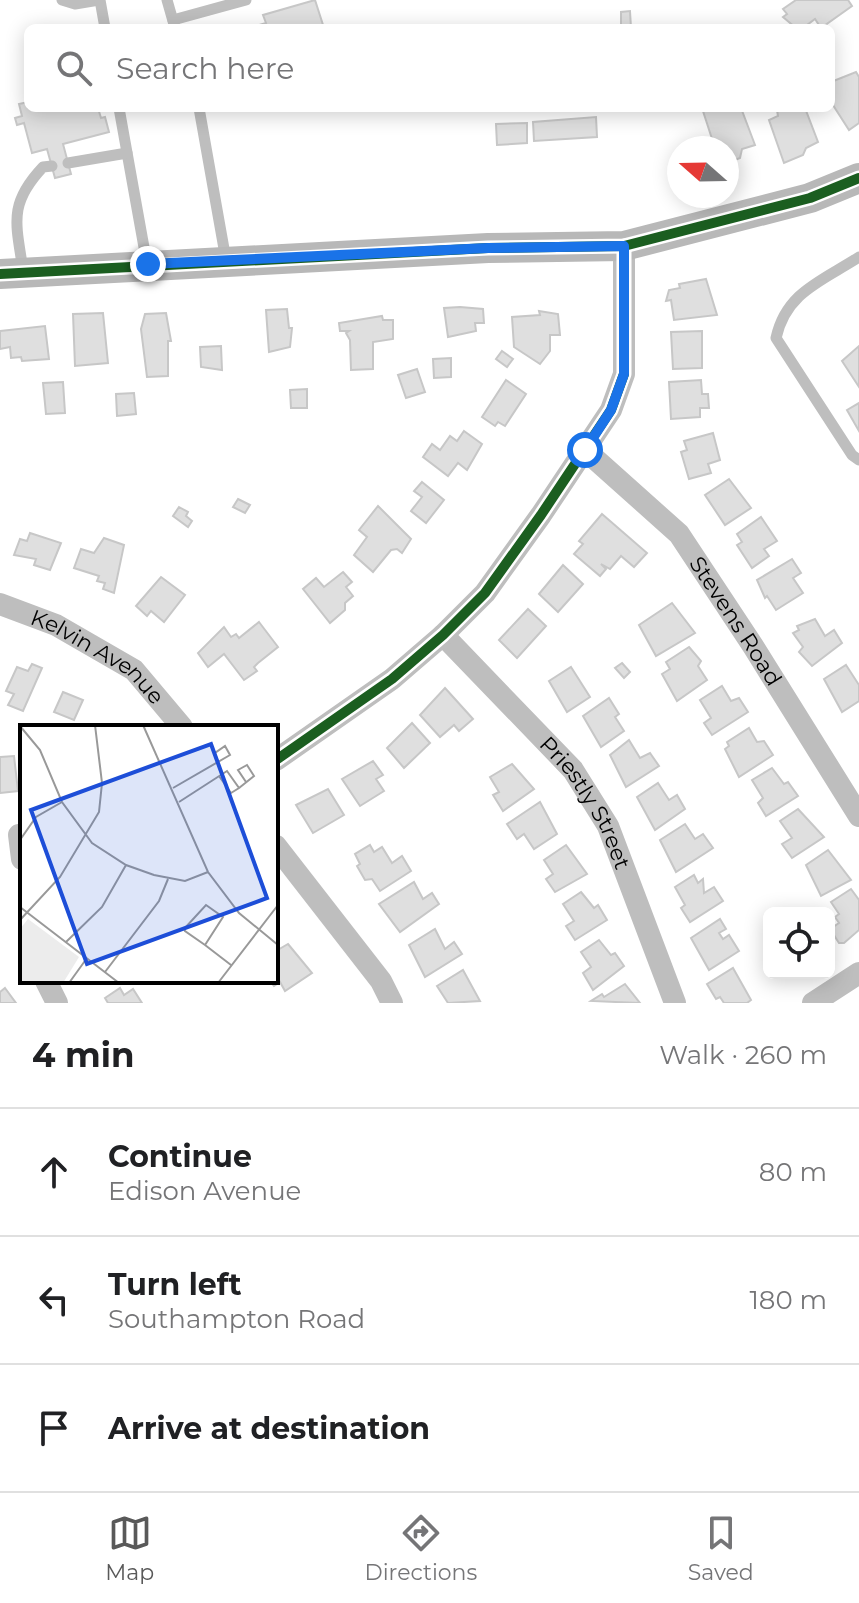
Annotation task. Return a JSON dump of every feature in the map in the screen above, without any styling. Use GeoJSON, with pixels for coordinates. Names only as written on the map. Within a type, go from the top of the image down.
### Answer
{"type":"FeatureCollection","features":[{"type":"Feature","properties":{"kind":"street"},"geometry":{"type":"LineString","coordinates":[[12,272],[624,246],[810,198],[859,178]]}},
{"type":"Feature","properties":{"kind":"street"},"geometry":{"type":"LineString","coordinates":[[278,759],[392,679],[485,593],[585,450],[611,410],[624,374],[624,246]]}},
{"type":"Feature","properties":{"kind":"street","name":"Stevens Road"},"geometry":{"type":"LineString","coordinates":[[585,450],[679,534],[859,816]]}},
{"type":"Feature","properties":{"kind":"street","name":"Kelvin Avenue"},"geometry":{"type":"LineString","coordinates":[[0,604],[56,625],[134,670],[180,725]]}},
{"type":"Feature","properties":{"kind":"street","name":"Priestly Street"},"geometry":{"type":"LineString","coordinates":[[443,635],[573,770],[608,826],[675,1003]]}},
{"type":"Feature","properties":{"kind":"street"},"geometry":{"type":"LineString","coordinates":[[278,849],[381,981],[392,1003]]}},
{"type":"Feature","properties":{"kind":"street"},"geometry":{"type":"LineString","coordinates":[[826,1000],[859,973]]}},
{"type":"Feature","properties":{"kind":"street"},"geometry":{"type":"LineString","coordinates":[[47,983],[57,1003]]}},
{"type":"Feature","properties":{"kind":"lane"},"geometry":{"type":"LineString","coordinates":[[62,0],[75,4],[99,0],[104,24]]}},
{"type":"Feature","properties":{"kind":"lane"},"geometry":{"type":"LineString","coordinates":[[167,0],[174,24],[246,0]]}},
{"type":"Feature","properties":{"kind":"lane"},"geometry":{"type":"LineString","coordinates":[[120,112],[148,264]]}},
{"type":"Feature","properties":{"kind":"lane"},"geometry":{"type":"LineString","coordinates":[[200,112],[227,261]]}},
{"type":"Feature","properties":{"kind":"lane"},"geometry":{"type":"LineString","coordinates":[[68,163],[127,153]]}},
{"type":"Feature","properties":{"kind":"lane"},"geometry":{"type":"LineString","coordinates":[[12,272],[18,199],[43,167],[52,166]]}},
{"type":"Feature","properties":{"kind":"lane"},"geometry":{"type":"LineString","coordinates":[[859,257],[792,301],[781,315],[776,338],[859,460]]}},
{"type":"Feature","properties":{"kind":"building"},"geometry":{"type":"Polygon","coordinates":[[[315,0],[323,24],[263,24],[266,23],[263,15],[315,0]]]}},
{"type":"Feature","properties":{"kind":"building"},"geometry":{"type":"Polygon","coordinates":[[[796,0],[848,0],[852,6],[827,24],[818,24],[815,19],[808,24],[791,24],[783,17],[787,14],[783,9],[796,0]]]}},
{"type":"Feature","properties":{"kind":"building"},"geometry":{"type":"Polygon","coordinates":[[[630,11],[631,24],[621,24],[621,12],[630,11]]]}},
{"type":"Feature","properties":{"kind":"building"},"geometry":{"type":"Polygon","coordinates":[[[856,72],[859,77],[859,123],[849,130],[835,108],[835,80],[856,72]]]}},
{"type":"Feature","properties":{"kind":"building"},"geometry":{"type":"Polygon","coordinates":[[[24,103],[24,112],[99,112],[101,118],[105,117],[109,132],[63,144],[71,174],[55,178],[47,149],[32,153],[24,123],[17,125],[15,118],[22,116],[19,104],[24,103]]]}},
{"type":"Feature","properties":{"kind":"building"},"geometry":{"type":"Polygon","coordinates":[[[703,112],[743,112],[755,145],[742,149],[740,158],[739,136],[711,136],[703,112]]]}},
{"type":"Feature","properties":{"kind":"building"},"geometry":{"type":"Polygon","coordinates":[[[777,112],[807,112],[818,142],[806,148],[803,155],[784,163],[769,120],[778,116],[777,112]]]}},
{"type":"Feature","properties":{"kind":"building"},"geometry":{"type":"Polygon","coordinates":[[[596,117],[597,137],[534,141],[533,122],[596,117]]]}},
{"type":"Feature","properties":{"kind":"building"},"geometry":{"type":"Polygon","coordinates":[[[527,123],[527,143],[497,145],[496,124],[527,123]]]}},
{"type":"Feature","properties":{"kind":"building"},"geometry":{"type":"Polygon","coordinates":[[[706,279],[717,315],[674,320],[671,300],[666,301],[669,290],[680,288],[679,284],[706,279]]]}},
{"type":"Feature","properties":{"kind":"building"},"geometry":{"type":"Polygon","coordinates":[[[444,308],[483,309],[484,323],[475,323],[476,331],[448,337],[444,308]]]}},
{"type":"Feature","properties":{"kind":"building"},"geometry":{"type":"Polygon","coordinates":[[[287,309],[289,328],[292,328],[290,347],[269,352],[266,310],[287,309]]]}},
{"type":"Feature","properties":{"kind":"building"},"geometry":{"type":"Polygon","coordinates":[[[539,311],[558,314],[560,335],[550,335],[550,351],[540,364],[514,347],[512,317],[540,315],[539,311]]]}},
{"type":"Feature","properties":{"kind":"building"},"geometry":{"type":"Polygon","coordinates":[[[103,313],[108,363],[75,366],[73,314],[103,313]]]}},
{"type":"Feature","properties":{"kind":"building"},"geometry":{"type":"Polygon","coordinates":[[[166,313],[171,341],[168,341],[168,376],[147,377],[141,329],[145,314],[166,313]]]}},
{"type":"Feature","properties":{"kind":"building"},"geometry":{"type":"Polygon","coordinates":[[[382,316],[383,320],[393,320],[393,339],[373,342],[373,369],[351,370],[350,340],[346,333],[349,331],[340,331],[339,323],[382,316]]]}},
{"type":"Feature","properties":{"kind":"building"},"geometry":{"type":"Polygon","coordinates":[[[45,326],[49,359],[22,361],[21,357],[11,358],[10,347],[0,349],[0,331],[45,326]]]}},
{"type":"Feature","properties":{"kind":"building"},"geometry":{"type":"Polygon","coordinates":[[[702,331],[702,368],[673,369],[671,332],[702,331]]]}},
{"type":"Feature","properties":{"kind":"building"},"geometry":{"type":"Polygon","coordinates":[[[221,346],[222,370],[201,367],[200,347],[221,346]]]}},
{"type":"Feature","properties":{"kind":"building"},"geometry":{"type":"Polygon","coordinates":[[[859,346],[859,387],[842,361],[859,346]]]}},
{"type":"Feature","properties":{"kind":"building"},"geometry":{"type":"Polygon","coordinates":[[[502,351],[513,359],[507,367],[496,359],[502,351]]]}},
{"type":"Feature","properties":{"kind":"building"},"geometry":{"type":"Polygon","coordinates":[[[451,358],[451,377],[434,378],[433,359],[451,358]]]}},
{"type":"Feature","properties":{"kind":"building"},"geometry":{"type":"Polygon","coordinates":[[[417,369],[425,392],[406,398],[398,375],[417,369]]]}},
{"type":"Feature","properties":{"kind":"building"},"geometry":{"type":"Polygon","coordinates":[[[506,380],[526,394],[505,426],[498,422],[495,426],[482,417],[506,380]]]}},
{"type":"Feature","properties":{"kind":"building"},"geometry":{"type":"Polygon","coordinates":[[[701,380],[702,394],[708,394],[709,408],[700,408],[700,417],[671,419],[669,382],[701,380]]]}},
{"type":"Feature","properties":{"kind":"building"},"geometry":{"type":"Polygon","coordinates":[[[63,382],[65,413],[46,414],[43,383],[63,382]]]}},
{"type":"Feature","properties":{"kind":"building"},"geometry":{"type":"Polygon","coordinates":[[[307,389],[307,408],[291,408],[290,390],[307,389]]]}},
{"type":"Feature","properties":{"kind":"building"},"geometry":{"type":"Polygon","coordinates":[[[134,393],[136,414],[117,416],[116,394],[134,393]]]}},
{"type":"Feature","properties":{"kind":"building"},"geometry":{"type":"Polygon","coordinates":[[[859,403],[859,431],[847,410],[859,403]]]}},
{"type":"Feature","properties":{"kind":"building"},"geometry":{"type":"Polygon","coordinates":[[[464,431],[482,444],[467,470],[458,463],[448,476],[423,457],[432,444],[440,450],[450,436],[457,441],[464,431]]]}},
{"type":"Feature","properties":{"kind":"building"},"geometry":{"type":"Polygon","coordinates":[[[713,433],[720,460],[708,464],[711,473],[689,479],[681,452],[687,450],[684,441],[713,433]]]}},
{"type":"Feature","properties":{"kind":"building"},"geometry":{"type":"Polygon","coordinates":[[[729,479],[751,508],[725,525],[705,495],[729,479]]]}},
{"type":"Feature","properties":{"kind":"building"},"geometry":{"type":"Polygon","coordinates":[[[422,482],[444,500],[426,523],[411,511],[422,497],[414,491],[422,482]]]}},
{"type":"Feature","properties":{"kind":"building"},"geometry":{"type":"Polygon","coordinates":[[[238,499],[250,505],[245,513],[233,507],[238,499]]]}},
{"type":"Feature","properties":{"kind":"building"},"geometry":{"type":"Polygon","coordinates":[[[378,506],[411,539],[402,553],[397,549],[391,550],[373,572],[354,555],[367,537],[359,530],[378,506]]]}},
{"type":"Feature","properties":{"kind":"building"},"geometry":{"type":"Polygon","coordinates":[[[179,507],[188,512],[186,516],[192,521],[188,527],[173,516],[179,507]]]}},
{"type":"Feature","properties":{"kind":"building"},"geometry":{"type":"Polygon","coordinates":[[[602,514],[647,553],[634,567],[621,556],[610,569],[601,564],[606,569],[600,576],[574,554],[583,544],[579,541],[602,514]]]}},
{"type":"Feature","properties":{"kind":"building"},"geometry":{"type":"Polygon","coordinates":[[[761,517],[777,541],[764,549],[769,556],[752,568],[737,545],[742,542],[737,534],[761,517]]]}},
{"type":"Feature","properties":{"kind":"building"},"geometry":{"type":"Polygon","coordinates":[[[30,533],[61,543],[50,570],[34,565],[36,559],[14,555],[20,539],[27,541],[30,533]]]}},
{"type":"Feature","properties":{"kind":"building"},"geometry":{"type":"Polygon","coordinates":[[[104,538],[124,545],[114,593],[103,589],[105,583],[97,581],[99,576],[74,568],[81,549],[94,553],[104,538]]]}},
{"type":"Feature","properties":{"kind":"building"},"geometry":{"type":"Polygon","coordinates":[[[792,559],[801,573],[793,578],[803,593],[776,610],[767,596],[765,598],[757,580],[792,559]]]}},
{"type":"Feature","properties":{"kind":"building"},"geometry":{"type":"Polygon","coordinates":[[[563,565],[583,584],[558,612],[539,594],[563,565]]]}},
{"type":"Feature","properties":{"kind":"building"},"geometry":{"type":"Polygon","coordinates":[[[343,572],[352,582],[346,587],[353,596],[345,603],[345,610],[330,623],[303,589],[316,578],[324,587],[343,572]]]}},
{"type":"Feature","properties":{"kind":"building"},"geometry":{"type":"Polygon","coordinates":[[[161,577],[185,595],[164,622],[151,611],[147,616],[136,606],[161,577]]]}},
{"type":"Feature","properties":{"kind":"building"},"geometry":{"type":"Polygon","coordinates":[[[672,603],[695,633],[656,656],[639,625],[672,603]]]}},
{"type":"Feature","properties":{"kind":"building"},"geometry":{"type":"Polygon","coordinates":[[[528,609],[546,626],[517,658],[499,640],[528,609]]]}},
{"type":"Feature","properties":{"kind":"building"},"geometry":{"type":"Polygon","coordinates":[[[815,619],[825,636],[834,630],[842,643],[812,666],[799,652],[803,647],[793,633],[799,630],[797,626],[815,619]]]}},
{"type":"Feature","properties":{"kind":"building"},"geometry":{"type":"Polygon","coordinates":[[[259,622],[278,647],[254,667],[257,671],[244,680],[224,654],[208,667],[198,653],[224,627],[231,637],[236,634],[239,638],[259,622]]]}},
{"type":"Feature","properties":{"kind":"building"},"geometry":{"type":"Polygon","coordinates":[[[689,647],[701,661],[698,666],[707,680],[677,701],[662,674],[670,669],[666,662],[689,647]]]}},
{"type":"Feature","properties":{"kind":"building"},"geometry":{"type":"Polygon","coordinates":[[[622,663],[630,672],[624,678],[615,668],[622,663]]]}},
{"type":"Feature","properties":{"kind":"building"},"geometry":{"type":"Polygon","coordinates":[[[32,664],[42,668],[23,711],[8,705],[14,694],[6,691],[17,667],[28,671],[32,664]]]}},
{"type":"Feature","properties":{"kind":"building"},"geometry":{"type":"Polygon","coordinates":[[[846,665],[859,685],[859,701],[842,712],[824,679],[846,665]]]}},
{"type":"Feature","properties":{"kind":"building"},"geometry":{"type":"Polygon","coordinates":[[[571,667],[590,697],[567,712],[549,681],[571,667]]]}},
{"type":"Feature","properties":{"kind":"building"},"geometry":{"type":"Polygon","coordinates":[[[722,686],[731,701],[739,698],[748,712],[712,735],[704,723],[711,718],[700,700],[722,686]]]}},
{"type":"Feature","properties":{"kind":"building"},"geometry":{"type":"Polygon","coordinates":[[[445,688],[473,719],[459,731],[454,725],[440,737],[420,715],[445,688]]]}},
{"type":"Feature","properties":{"kind":"building"},"geometry":{"type":"Polygon","coordinates":[[[63,692],[83,700],[74,720],[54,712],[63,692]]]}},
{"type":"Feature","properties":{"kind":"building"},"geometry":{"type":"Polygon","coordinates":[[[609,698],[619,714],[615,717],[624,731],[601,747],[583,716],[609,698]]]}},
{"type":"Feature","properties":{"kind":"building"},"geometry":{"type":"Polygon","coordinates":[[[412,723],[430,743],[404,768],[387,748],[412,723]]]}},
{"type":"Feature","properties":{"kind":"building"},"geometry":{"type":"Polygon","coordinates":[[[749,728],[757,742],[764,741],[773,755],[739,777],[725,749],[729,746],[727,742],[749,728]]]}},
{"type":"Feature","properties":{"kind":"building"},"geometry":{"type":"Polygon","coordinates":[[[629,740],[640,758],[650,753],[659,766],[626,787],[610,755],[629,740]]]}},
{"type":"Feature","properties":{"kind":"building"},"geometry":{"type":"Polygon","coordinates":[[[14,756],[18,791],[0,793],[0,757],[14,756]]]}},
{"type":"Feature","properties":{"kind":"building"},"geometry":{"type":"Polygon","coordinates":[[[373,761],[383,775],[376,779],[384,791],[360,806],[342,779],[373,761]]]}},
{"type":"Feature","properties":{"kind":"building"},"geometry":{"type":"Polygon","coordinates":[[[512,764],[534,789],[503,811],[493,795],[499,792],[490,777],[512,764]]]}},
{"type":"Feature","properties":{"kind":"building"},"geometry":{"type":"Polygon","coordinates":[[[772,768],[798,796],[766,816],[758,803],[763,798],[752,780],[772,768]]]}},
{"type":"Feature","properties":{"kind":"building"},"geometry":{"type":"Polygon","coordinates":[[[658,783],[669,800],[677,795],[685,809],[655,830],[637,797],[658,783]]]}},
{"type":"Feature","properties":{"kind":"building"},"geometry":{"type":"Polygon","coordinates":[[[328,789],[344,815],[313,833],[296,805],[328,789]]]}},
{"type":"Feature","properties":{"kind":"building"},"geometry":{"type":"Polygon","coordinates":[[[540,802],[557,834],[534,849],[524,834],[517,839],[507,824],[540,802]]]}},
{"type":"Feature","properties":{"kind":"building"},"geometry":{"type":"Polygon","coordinates":[[[798,809],[824,837],[792,858],[782,844],[792,838],[780,821],[798,809]]]}},
{"type":"Feature","properties":{"kind":"building"},"geometry":{"type":"Polygon","coordinates":[[[685,824],[695,839],[703,834],[713,848],[676,872],[660,840],[685,824]]]}},
{"type":"Feature","properties":{"kind":"building"},"geometry":{"type":"Polygon","coordinates":[[[370,845],[374,852],[382,847],[392,863],[402,856],[411,871],[380,891],[372,879],[365,880],[357,866],[360,864],[355,854],[370,845]]]}},
{"type":"Feature","properties":{"kind":"building"},"geometry":{"type":"Polygon","coordinates":[[[566,845],[587,874],[555,892],[546,879],[553,874],[544,860],[566,845]]]}},
{"type":"Feature","properties":{"kind":"building"},"geometry":{"type":"Polygon","coordinates":[[[828,850],[851,880],[821,896],[806,865],[828,850]]]}},
{"type":"Feature","properties":{"kind":"building"},"geometry":{"type":"Polygon","coordinates":[[[694,875],[698,883],[703,879],[704,893],[714,887],[723,901],[690,922],[681,908],[685,905],[675,887],[694,875]]]}},
{"type":"Feature","properties":{"kind":"building"},"geometry":{"type":"Polygon","coordinates":[[[414,882],[423,899],[432,893],[439,904],[400,932],[379,904],[414,882]]]}},
{"type":"Feature","properties":{"kind":"building"},"geometry":{"type":"Polygon","coordinates":[[[851,889],[859,900],[859,930],[844,943],[839,943],[835,937],[835,926],[839,923],[835,917],[839,914],[831,902],[851,889]]]}},
{"type":"Feature","properties":{"kind":"building"},"geometry":{"type":"Polygon","coordinates":[[[581,892],[594,908],[598,905],[607,920],[575,940],[566,926],[574,921],[563,904],[581,892]]]}},
{"type":"Feature","properties":{"kind":"building"},"geometry":{"type":"Polygon","coordinates":[[[720,919],[726,929],[719,933],[723,939],[729,935],[739,951],[709,970],[691,938],[720,919]]]}},
{"type":"Feature","properties":{"kind":"building"},"geometry":{"type":"Polygon","coordinates":[[[435,929],[445,949],[454,942],[462,954],[425,977],[409,945],[435,929]]]}},
{"type":"Feature","properties":{"kind":"building"},"geometry":{"type":"Polygon","coordinates":[[[599,940],[611,955],[615,953],[624,966],[593,990],[583,973],[591,967],[581,952],[599,940]]]}},
{"type":"Feature","properties":{"kind":"building"},"geometry":{"type":"Polygon","coordinates":[[[288,944],[312,973],[285,991],[280,982],[274,986],[272,983],[278,983],[278,950],[288,944]]]}},
{"type":"Feature","properties":{"kind":"building"},"geometry":{"type":"Polygon","coordinates":[[[733,968],[751,1000],[747,1003],[724,1003],[720,997],[716,999],[707,984],[733,968]]]}},
{"type":"Feature","properties":{"kind":"building"},"geometry":{"type":"Polygon","coordinates":[[[463,970],[480,1001],[448,1003],[437,986],[463,970]]]}},
{"type":"Feature","properties":{"kind":"building"},"geometry":{"type":"Polygon","coordinates":[[[625,984],[640,1003],[591,1001],[602,994],[604,997],[625,984]]]}},
{"type":"Feature","properties":{"kind":"building"},"geometry":{"type":"Polygon","coordinates":[[[5,988],[16,1003],[0,1003],[0,992],[5,988]]]}},
{"type":"Feature","properties":{"kind":"building"},"geometry":{"type":"Polygon","coordinates":[[[120,988],[124,995],[133,989],[142,1003],[108,1003],[105,998],[120,988]]]}},
{"type":"Feature","properties":{"kind":"cycle path"},"geometry":{"type":"LineString","coordinates":[[0,274],[488,248],[624,246],[810,198],[859,178]]}},
{"type":"Feature","properties":{"kind":"cycle path"},"geometry":{"type":"LineString","coordinates":[[278,759],[392,679],[443,635],[485,593],[541,515],[611,410],[624,374],[624,246]]}},
{"type":"Feature","properties":{"kind":"route"},"geometry":{"type":"LineString","coordinates":[[148,264],[488,248],[624,246],[624,374],[611,410],[585,450]]}}]}
